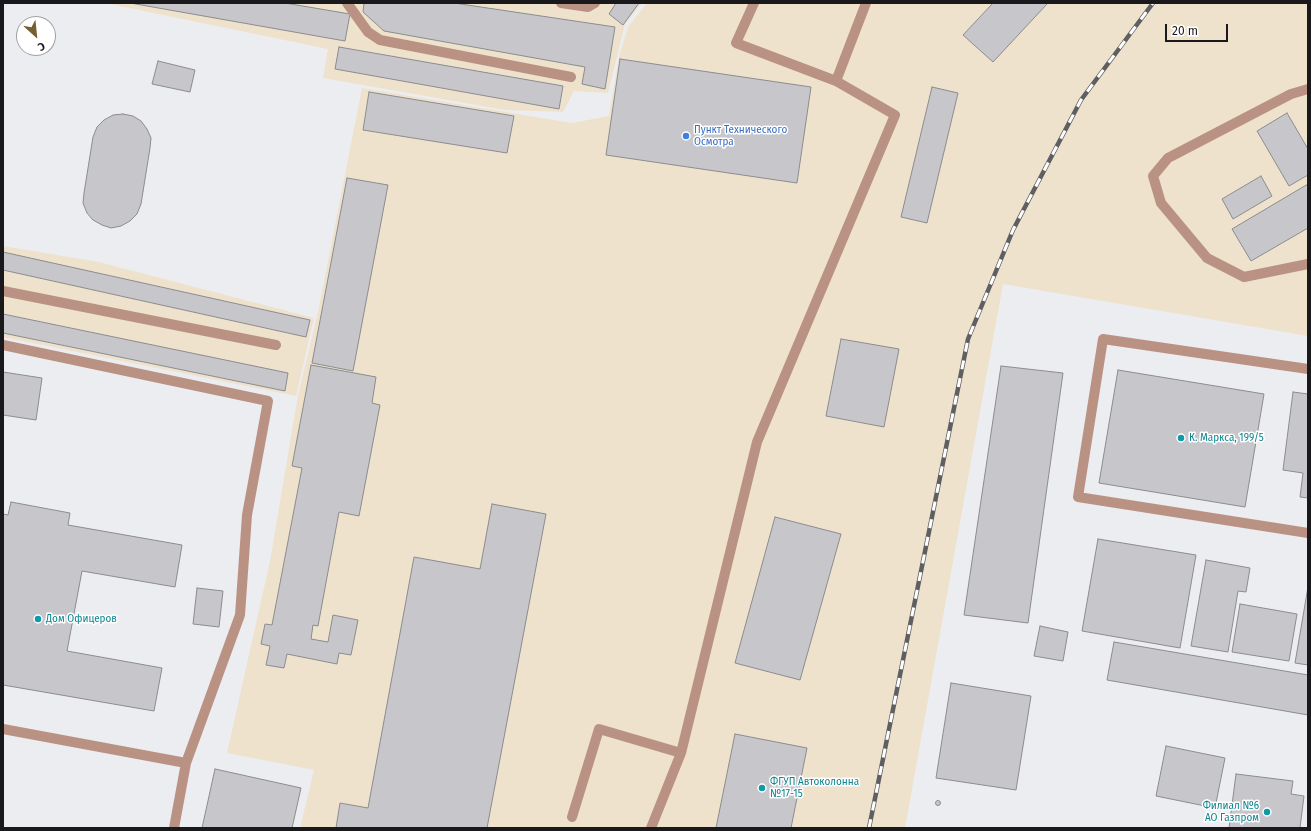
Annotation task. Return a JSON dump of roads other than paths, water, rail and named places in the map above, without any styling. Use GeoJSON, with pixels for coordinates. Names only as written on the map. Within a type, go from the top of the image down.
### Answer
{"type":"FeatureCollection","features":[{"type":"Feature","properties":{"kind":"lane"},"geometry":{"type":"LineString","coordinates":[[347,3],[368,32],[380,40],[571,77]]}},
{"type":"Feature","properties":{"kind":"lane"},"geometry":{"type":"LineString","coordinates":[[561,3],[588,7],[595,3]]}},
{"type":"Feature","properties":{"kind":"lane"},"geometry":{"type":"LineString","coordinates":[[652,828],[681,753],[757,442],[895,115],[836,81],[736,43],[754,3]]}},
{"type":"Feature","properties":{"kind":"lane"},"geometry":{"type":"LineString","coordinates":[[836,81],[866,3]]}},
{"type":"Feature","properties":{"kind":"lane"},"geometry":{"type":"LineString","coordinates":[[1308,89],[1292,94],[1168,158],[1153,176],[1161,203],[1207,258],[1244,277],[1308,264]]}},
{"type":"Feature","properties":{"kind":"lane"},"geometry":{"type":"LineString","coordinates":[[3,291],[276,345]]}},
{"type":"Feature","properties":{"kind":"lane"},"geometry":{"type":"LineString","coordinates":[[1308,369],[1103,339],[1078,497],[1308,533]]}},
{"type":"Feature","properties":{"kind":"lane"},"geometry":{"type":"LineString","coordinates":[[3,345],[268,401],[247,516],[240,615],[186,764],[174,828]]}},
{"type":"Feature","properties":{"kind":"lane"},"geometry":{"type":"LineString","coordinates":[[3,729],[186,764]]}},
{"type":"Feature","properties":{"kind":"lane"},"geometry":{"type":"LineString","coordinates":[[572,817],[599,729],[681,753]]}},
{"type":"Feature","properties":{"kind":"railway"},"geometry":{"type":"LineString","coordinates":[[869,828],[968,339],[1013,230],[1081,100],[1153,3]]}},
{"type":"Feature","properties":{"kind":"place","name":"Пункт Технического Осмотра"},"geometry":{"type":"Point","coordinates":[686,136]}},
{"type":"Feature","properties":{"kind":"place","name":"К. Маркса, 199/5"},"geometry":{"type":"Point","coordinates":[1181,438]}},
{"type":"Feature","properties":{"kind":"place","name":"Дом Офицеров"},"geometry":{"type":"Point","coordinates":[38,619]}},
{"type":"Feature","properties":{"kind":"place","name":"ФГУП Автоколонна №17-15"},"geometry":{"type":"Point","coordinates":[762,788]}},
{"type":"Feature","properties":{"kind":"place","name":"Филиал №6 АО Газпром"},"geometry":{"type":"Point","coordinates":[1267,812]}}]}
